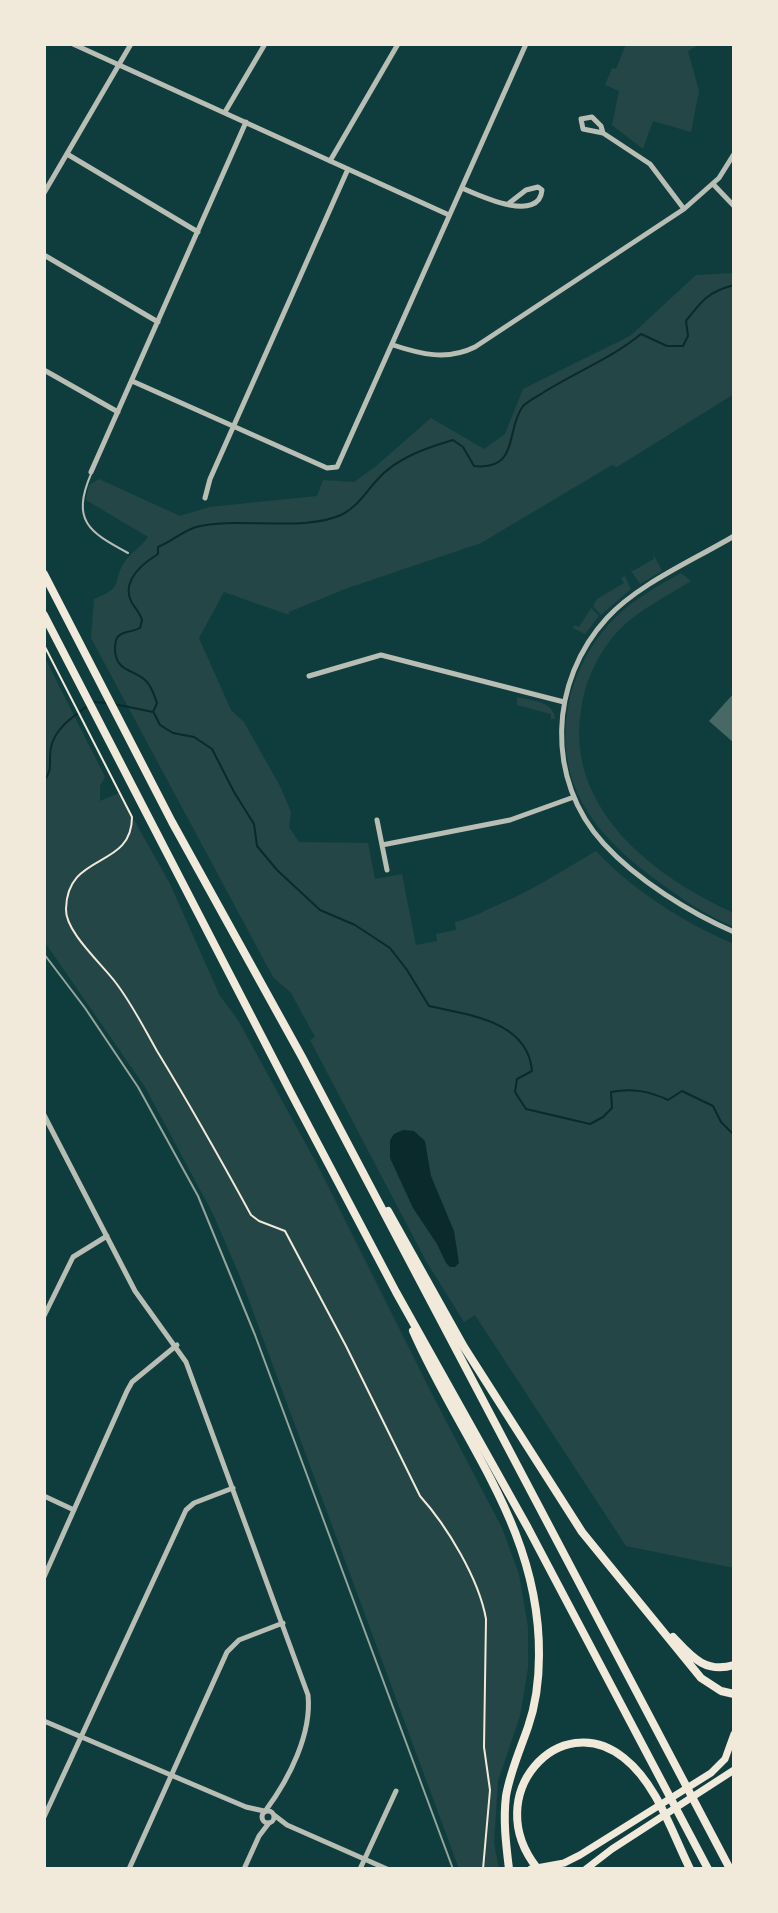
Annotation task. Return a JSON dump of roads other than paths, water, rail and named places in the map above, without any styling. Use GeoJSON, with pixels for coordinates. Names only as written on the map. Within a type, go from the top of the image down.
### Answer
{"type":"FeatureCollection","features":[{"type":"Feature","properties":{"kind":"highway"},"geometry":{"type":"LineString","coordinates":[[44,563],[78,638]]}},
{"type":"Feature","properties":{"kind":"highway"},"geometry":{"type":"LineString","coordinates":[[44,574],[203,882],[464,1347],[582,1532],[701,1678],[721,1691],[734,1694]]}},
{"type":"Feature","properties":{"kind":"highway"},"geometry":{"type":"LineString","coordinates":[[44,617],[396,1292],[528,1528],[708,1869]]}},
{"type":"Feature","properties":{"kind":"highway"},"geometry":{"type":"LineString","coordinates":[[302,1057],[730,1869]]}},
{"type":"Feature","properties":{"kind":"highway"},"geometry":{"type":"LineString","coordinates":[[396,1292],[420,1348],[517,1533],[533,1593],[538,1635],[538,1678],[529,1725],[506,1796],[504,1823],[509,1869]]}},
{"type":"Feature","properties":{"kind":"highway"},"geometry":{"type":"LineString","coordinates":[[632,1592],[696,1661],[711,1667],[734,1665]]}},
{"type":"Feature","properties":{"kind":"highway"},"geometry":{"type":"LineString","coordinates":[[538,1868],[520,1840],[516,1808],[520,1789],[531,1769],[548,1754],[568,1746],[585,1744],[615,1751],[640,1773],[690,1869]]}},
{"type":"Feature","properties":{"kind":"main road"},"geometry":{"type":"LineString","coordinates":[[531,1869],[564,1863],[580,1855],[704,1778],[725,1759],[734,1734]]}},
{"type":"Feature","properties":{"kind":"main road"},"geometry":{"type":"LineString","coordinates":[[586,1869],[734,1770]]}},
{"type":"Feature","properties":{"kind":"street"},"geometry":{"type":"LineString","coordinates":[[73,44],[449,215]]}},
{"type":"Feature","properties":{"kind":"street"},"geometry":{"type":"LineString","coordinates":[[44,193],[131,44]]}},
{"type":"Feature","properties":{"kind":"street"},"geometry":{"type":"LineString","coordinates":[[225,112],[265,44]]}},
{"type":"Feature","properties":{"kind":"street"},"geometry":{"type":"LineString","coordinates":[[330,161],[398,44]]}},
{"type":"Feature","properties":{"kind":"street"},"geometry":{"type":"LineString","coordinates":[[132,381],[327,468],[339,466],[526,44]]}},
{"type":"Feature","properties":{"kind":"street"},"geometry":{"type":"LineString","coordinates":[[603,133],[596,120],[583,117],[580,122],[583,129],[603,133],[650,164],[684,209]]}},
{"type":"Feature","properties":{"kind":"street"},"geometry":{"type":"LineString","coordinates":[[91,472],[246,122]]}},
{"type":"Feature","properties":{"kind":"street"},"geometry":{"type":"LineString","coordinates":[[67,154],[198,232]]}},
{"type":"Feature","properties":{"kind":"street"},"geometry":{"type":"LineString","coordinates":[[392,345],[433,355],[468,350],[684,209],[713,184],[734,154]]}},
{"type":"Feature","properties":{"kind":"street"},"geometry":{"type":"LineString","coordinates":[[205,498],[233,425],[348,169]]}},
{"type":"Feature","properties":{"kind":"street"},"geometry":{"type":"LineString","coordinates":[[713,184],[734,206]]}},
{"type":"Feature","properties":{"kind":"street"},"geometry":{"type":"LineString","coordinates":[[462,188],[492,201],[508,204],[524,206],[537,202],[542,190],[533,187],[508,204]]}},
{"type":"Feature","properties":{"kind":"street"},"geometry":{"type":"LineString","coordinates":[[44,255],[158,322]]}},
{"type":"Feature","properties":{"kind":"street"},"geometry":{"type":"LineString","coordinates":[[44,370],[118,412]]}},
{"type":"Feature","properties":{"kind":"street"},"geometry":{"type":"LineString","coordinates":[[734,536],[639,592],[609,616],[579,658],[564,702],[562,749],[574,797],[592,830],[616,856],[689,910],[734,932]]}},
{"type":"Feature","properties":{"kind":"street"},"geometry":{"type":"LineString","coordinates":[[309,676],[381,655],[564,702]]}},
{"type":"Feature","properties":{"kind":"street"},"geometry":{"type":"LineString","coordinates":[[382,845],[510,820],[574,797]]}},
{"type":"Feature","properties":{"kind":"street"},"geometry":{"type":"LineString","coordinates":[[377,820],[387,870]]}},
{"type":"Feature","properties":{"kind":"street"},"geometry":{"type":"LineString","coordinates":[[44,1115],[138,1297],[177,1345],[186,1362],[308,1695],[305,1734],[244,1869]]}},
{"type":"Feature","properties":{"kind":"street"},"geometry":{"type":"LineString","coordinates":[[44,1316],[73,1257],[107,1236]]}},
{"type":"Feature","properties":{"kind":"street"},"geometry":{"type":"LineString","coordinates":[[44,1577],[132,1382],[177,1345]]}},
{"type":"Feature","properties":{"kind":"street"},"geometry":{"type":"LineString","coordinates":[[44,1817],[186,1510],[194,1503],[233,1488]]}},
{"type":"Feature","properties":{"kind":"street"},"geometry":{"type":"LineString","coordinates":[[44,1496],[74,1510]]}},
{"type":"Feature","properties":{"kind":"street"},"geometry":{"type":"LineString","coordinates":[[129,1869],[230,1647],[246,1636],[283,1623]]}},
{"type":"Feature","properties":{"kind":"street"},"geometry":{"type":"LineString","coordinates":[[44,1721],[387,1869]]}},
{"type":"Feature","properties":{"kind":"street"},"geometry":{"type":"LineString","coordinates":[[360,1869],[396,1791]]}},
{"type":"Feature","properties":{"kind":"lane"},"geometry":{"type":"LineString","coordinates":[[91,472],[85,492],[86,523],[92,533],[128,553]]}},
{"type":"Feature","properties":{"kind":"waterway"},"geometry":{"type":"LineString","coordinates":[[114,704],[153,712],[157,703],[147,682],[122,667],[115,650],[119,636],[140,628],[142,620],[132,603],[129,587],[134,574],[158,554],[158,547],[191,529],[212,524],[290,524],[327,520],[348,511],[385,472],[402,460],[453,440],[463,447],[474,466],[499,462],[509,447],[518,416],[528,402],[641,334],[667,346],[683,346],[688,336],[686,321],[706,298],[734,285]]}},
{"type":"Feature","properties":{"kind":"waterway"},"geometry":{"type":"LineString","coordinates":[[94,702],[107,703]]}},
{"type":"Feature","properties":{"kind":"waterway"},"geometry":{"type":"LineString","coordinates":[[44,781],[50,769],[51,747],[58,732],[89,705]]}},
{"type":"Feature","properties":{"kind":"waterway"},"geometry":{"type":"LineString","coordinates":[[154,713],[160,725],[173,733],[194,737],[212,749],[254,824],[257,846],[277,870],[320,910],[355,925],[390,948],[429,1006],[494,1023],[520,1041],[528,1054],[532,1071],[517,1079],[515,1092],[526,1109],[590,1124],[612,1108],[611,1092],[640,1091],[668,1100],[682,1091],[713,1106],[721,1122],[734,1135]]}},
{"type":"Feature","properties":{"kind":"railway"},"geometry":{"type":"LineString","coordinates":[[44,954],[138,1087],[198,1196],[255,1335],[453,1869]]}}]}
